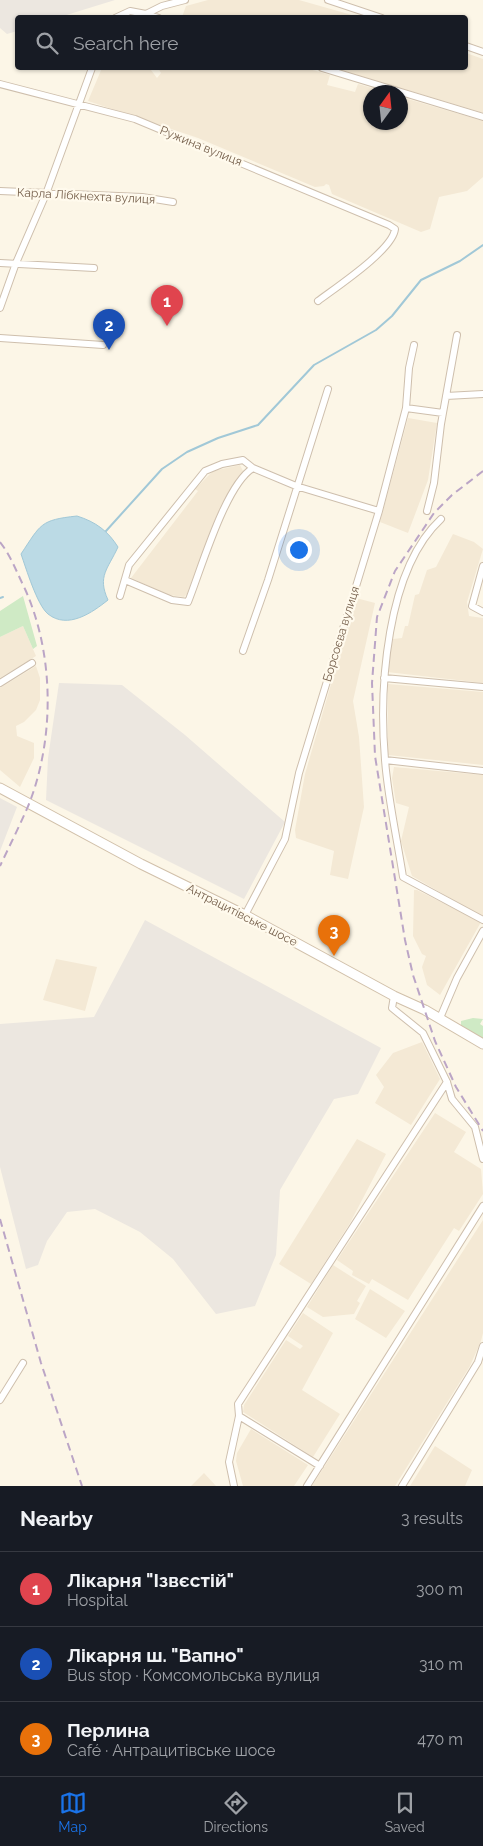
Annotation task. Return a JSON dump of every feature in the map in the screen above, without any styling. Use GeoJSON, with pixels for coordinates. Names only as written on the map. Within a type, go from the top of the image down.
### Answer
{"type":"FeatureCollection","features":[{"type":"Feature","properties":{"kind":"main road","name":"Антрацитівське шосе"},"geometry":{"type":"LineString","coordinates":[[0,788],[141,864],[245,915],[394,996],[440,1018],[483,1044]]}},
{"type":"Feature","properties":{"kind":"street"},"geometry":{"type":"LineString","coordinates":[[146,14],[162,6],[185,0]]}},
{"type":"Feature","properties":{"kind":"street"},"geometry":{"type":"LineString","coordinates":[[328,0],[373,15]]}},
{"type":"Feature","properties":{"kind":"street"},"geometry":{"type":"LineString","coordinates":[[121,15],[130,11],[149,15]]}},
{"type":"Feature","properties":{"kind":"street"},"geometry":{"type":"LineString","coordinates":[[468,47],[483,52]]}},
{"type":"Feature","properties":{"kind":"street"},"geometry":{"type":"LineString","coordinates":[[0,308],[16,263],[46,194],[91,70]]}},
{"type":"Feature","properties":{"kind":"street"},"geometry":{"type":"LineString","coordinates":[[329,70],[483,117]]}},
{"type":"Feature","properties":{"kind":"street","name":"Ружина вулиця"},"geometry":{"type":"LineString","coordinates":[[0,84],[135,119],[390,225],[394,229],[394,235],[384,249],[318,301]]}},
{"type":"Feature","properties":{"kind":"street","name":"Карла Лібкнехта вулиця"},"geometry":{"type":"LineString","coordinates":[[0,191],[142,198],[173,202]]}},
{"type":"Feature","properties":{"kind":"street"},"geometry":{"type":"LineString","coordinates":[[0,263],[94,268]]}},
{"type":"Feature","properties":{"kind":"street"},"geometry":{"type":"LineString","coordinates":[[427,511],[434,483],[443,413],[457,335]]}},
{"type":"Feature","properties":{"kind":"street"},"geometry":{"type":"LineString","coordinates":[[0,338],[103,344]]}},
{"type":"Feature","properties":{"kind":"street","name":"Борсоєва вулиця"},"geometry":{"type":"LineString","coordinates":[[245,915],[285,839],[299,773],[379,511],[406,408],[409,368],[414,344]]}},
{"type":"Feature","properties":{"kind":"street"},"geometry":{"type":"LineString","coordinates":[[243,651],[268,580],[328,388]]}},
{"type":"Feature","properties":{"kind":"street"},"geometry":{"type":"LineString","coordinates":[[446,396],[483,394]]}},
{"type":"Feature","properties":{"kind":"street"},"geometry":{"type":"LineString","coordinates":[[406,408],[443,413]]}},
{"type":"Feature","properties":{"kind":"street"},"geometry":{"type":"LineString","coordinates":[[120,596],[129,565],[205,471],[222,464],[243,460],[253,468],[296,486],[379,511]]}},
{"type":"Feature","properties":{"kind":"street"},"geometry":{"type":"LineString","coordinates":[[125,580],[172,600],[188,602],[229,496],[246,472],[253,468]]}},
{"type":"Feature","properties":{"kind":"street"},"geometry":{"type":"LineString","coordinates":[[442,519],[422,542],[406,573],[392,622],[384,678],[385,760],[403,877],[414,885],[483,920]]}},
{"type":"Feature","properties":{"kind":"street"},"geometry":{"type":"LineString","coordinates":[[483,566],[472,606],[483,612]]}},
{"type":"Feature","properties":{"kind":"street"},"geometry":{"type":"LineString","coordinates":[[0,683],[32,663]]}},
{"type":"Feature","properties":{"kind":"street"},"geometry":{"type":"LineString","coordinates":[[384,678],[483,687]]}},
{"type":"Feature","properties":{"kind":"street"},"geometry":{"type":"LineString","coordinates":[[385,760],[483,771]]}},
{"type":"Feature","properties":{"kind":"street"},"geometry":{"type":"LineString","coordinates":[[440,1018],[457,978],[483,931]]}},
{"type":"Feature","properties":{"kind":"street"},"geometry":{"type":"LineString","coordinates":[[394,996],[392,1008],[423,1033],[452,1099],[474,1127],[483,1159]]}},
{"type":"Feature","properties":{"kind":"street"},"geometry":{"type":"LineString","coordinates":[[234,1486],[229,1462],[239,1416],[238,1404],[446,1082]]}},
{"type":"Feature","properties":{"kind":"street"},"geometry":{"type":"LineString","coordinates":[[307,1486],[483,1206]]}},
{"type":"Feature","properties":{"kind":"street"},"geometry":{"type":"LineString","coordinates":[[402,1486],[478,1362],[483,1346]]}},
{"type":"Feature","properties":{"kind":"street"},"geometry":{"type":"LineString","coordinates":[[0,1400],[23,1363]]}},
{"type":"Feature","properties":{"kind":"street"},"geometry":{"type":"LineString","coordinates":[[239,1416],[320,1466]]}},
{"type":"Feature","properties":{"kind":"shaded area"},"geometry":{"type":"Polygon","coordinates":[[[0,0],[115,0],[66,15],[15,15],[15,32],[7,34],[0,28],[0,0]]]}},
{"type":"Feature","properties":{"kind":"shaded area"},"geometry":{"type":"Polygon","coordinates":[[[208,0],[299,0],[352,15],[183,15],[186,6],[208,0]]]}},
{"type":"Feature","properties":{"kind":"shaded area"},"geometry":{"type":"Polygon","coordinates":[[[468,54],[483,59],[483,113],[408,90],[408,85],[390,85],[341,70],[468,70],[468,54]]]}},
{"type":"Feature","properties":{"kind":"shaded area"},"geometry":{"type":"Polygon","coordinates":[[[101,70],[151,70],[157,78],[161,73],[159,70],[313,70],[330,75],[327,85],[355,92],[358,84],[363,85],[363,130],[408,130],[408,99],[483,121],[483,177],[467,191],[439,197],[430,229],[421,232],[332,194],[329,185],[315,187],[198,138],[88,101],[101,70]]]}},
{"type":"Feature","properties":{"kind":"shaded area"},"geometry":{"type":"Polygon","coordinates":[[[408,418],[437,423],[428,480],[408,533],[380,522],[408,418]]]}},
{"type":"Feature","properties":{"kind":"shaded area"},"geometry":{"type":"Polygon","coordinates":[[[240,465],[243,471],[217,515],[187,594],[184,597],[169,595],[131,578],[198,491],[195,489],[213,471],[240,465]]]}},
{"type":"Feature","properties":{"kind":"shaded area"},"geometry":{"type":"Polygon","coordinates":[[[453,534],[474,542],[483,549],[467,602],[469,616],[483,618],[483,683],[387,672],[393,639],[402,638],[405,626],[408,626],[415,595],[419,594],[427,570],[436,567],[453,534]]]}},
{"type":"Feature","properties":{"kind":"shaded area"},"geometry":{"type":"Polygon","coordinates":[[[356,598],[375,603],[353,701],[359,737],[364,807],[348,879],[330,875],[334,851],[296,838],[295,830],[305,774],[356,598]]]}},
{"type":"Feature","properties":{"kind":"shaded area"},"geometry":{"type":"Polygon","coordinates":[[[23,626],[36,656],[0,678],[0,637],[23,626]]]}},
{"type":"Feature","properties":{"kind":"shaded area"},"geometry":{"type":"Polygon","coordinates":[[[36,666],[40,678],[40,700],[36,710],[24,722],[16,726],[17,736],[34,743],[34,758],[20,787],[0,770],[0,688],[36,666]]]}},
{"type":"Feature","properties":{"kind":"shaded area"},"geometry":{"type":"Polygon","coordinates":[[[59,683],[122,685],[185,735],[285,822],[244,899],[46,800],[48,758],[59,683]]]}},
{"type":"Feature","properties":{"kind":"shaded area"},"geometry":{"type":"Polygon","coordinates":[[[388,684],[483,692],[483,765],[388,755],[388,684]]]}},
{"type":"Feature","properties":{"kind":"shaded area"},"geometry":{"type":"Polygon","coordinates":[[[394,767],[483,775],[483,917],[412,876],[401,841],[409,807],[396,803],[392,778],[394,767]]]}},
{"type":"Feature","properties":{"kind":"shaded area"},"geometry":{"type":"Polygon","coordinates":[[[0,798],[17,807],[0,851],[0,798]]]}},
{"type":"Feature","properties":{"kind":"shaded area"},"geometry":{"type":"Polygon","coordinates":[[[414,890],[481,922],[440,995],[427,985],[422,967],[426,956],[422,954],[413,936],[414,890]]]}},
{"type":"Feature","properties":{"kind":"shaded area"},"geometry":{"type":"Polygon","coordinates":[[[145,920],[381,1048],[358,1094],[334,1099],[280,1190],[276,1255],[255,1306],[216,1314],[173,1259],[140,1232],[95,1209],[67,1212],[47,1241],[38,1265],[26,1269],[0,1167],[0,1024],[94,1017],[145,920]]]}},
{"type":"Feature","properties":{"kind":"shaded area"},"geometry":{"type":"Polygon","coordinates":[[[56,959],[97,967],[85,1011],[43,1000],[56,959]]]}},
{"type":"Feature","properties":{"kind":"shaded area"},"geometry":{"type":"Polygon","coordinates":[[[422,1042],[440,1079],[411,1125],[375,1103],[384,1087],[376,1075],[393,1053],[422,1042]]]}},
{"type":"Feature","properties":{"kind":"shaded area"},"geometry":{"type":"Polygon","coordinates":[[[435,1113],[466,1132],[454,1152],[481,1169],[483,1194],[459,1231],[454,1228],[408,1300],[372,1279],[369,1284],[352,1275],[353,1271],[337,1260],[435,1113]]]}},
{"type":"Feature","properties":{"kind":"shaded area"},"geometry":{"type":"Polygon","coordinates":[[[357,1139],[386,1154],[350,1223],[311,1284],[279,1264],[357,1139]]]}},
{"type":"Feature","properties":{"kind":"shaded area"},"geometry":{"type":"Polygon","coordinates":[[[483,1220],[483,1333],[481,1341],[470,1366],[395,1486],[312,1486],[483,1220]]]}},
{"type":"Feature","properties":{"kind":"shaded area"},"geometry":{"type":"Polygon","coordinates":[[[333,1265],[366,1286],[357,1301],[360,1303],[354,1314],[323,1317],[307,1307],[333,1265]]]}},
{"type":"Feature","properties":{"kind":"shaded area"},"geometry":{"type":"Polygon","coordinates":[[[370,1289],[405,1311],[386,1338],[355,1319],[370,1289]]]}},
{"type":"Feature","properties":{"kind":"shaded area"},"geometry":{"type":"Polygon","coordinates":[[[303,1313],[333,1333],[302,1390],[340,1414],[313,1457],[243,1412],[244,1405],[286,1340],[300,1349],[303,1346],[288,1336],[303,1313]]]}},
{"type":"Feature","properties":{"kind":"shaded area"},"geometry":{"type":"Polygon","coordinates":[[[251,1429],[308,1465],[294,1486],[243,1486],[236,1461],[237,1453],[251,1429]]]}},
{"type":"Feature","properties":{"kind":"shaded area"},"geometry":{"type":"Polygon","coordinates":[[[435,1446],[472,1470],[465,1486],[410,1486],[435,1446]]]}},
{"type":"Feature","properties":{"kind":"shaded area"},"geometry":{"type":"Polygon","coordinates":[[[204,1473],[216,1486],[191,1486],[204,1473]]]}},
{"type":"Feature","properties":{"kind":"green space"},"geometry":{"type":"Polygon","coordinates":[[[23,596],[37,646],[33,649],[23,626],[0,637],[0,611],[23,596]]]}},
{"type":"Feature","properties":{"kind":"green space"},"geometry":{"type":"Polygon","coordinates":[[[473,1018],[483,1019],[480,1024],[483,1026],[483,1039],[461,1025],[461,1021],[473,1018]]]}},
{"type":"Feature","properties":{"kind":"water"},"geometry":{"type":"Polygon","coordinates":[[[77,516],[101,528],[118,547],[104,578],[105,592],[108,600],[80,618],[64,620],[48,614],[40,603],[21,554],[43,525],[55,519],[77,516]]]}},
{"type":"Feature","properties":{"kind":"waterway"},"geometry":{"type":"LineString","coordinates":[[106,531],[162,469],[187,452],[218,438],[258,425],[314,365],[376,330],[392,316],[421,280],[460,261],[483,245]]}},
{"type":"Feature","properties":{"kind":"railway"},"geometry":{"type":"LineString","coordinates":[[483,471],[452,495],[434,513],[395,571],[377,617],[372,683],[375,756],[405,940],[413,975],[435,1041],[456,1087],[483,1131]]}},
{"type":"Feature","properties":{"kind":"railway"},"geometry":{"type":"LineString","coordinates":[[0,542],[14,565],[35,614],[42,641],[48,696],[47,724],[37,778],[29,804],[0,866]]}},
{"type":"Feature","properties":{"kind":"railway"},"geometry":{"type":"LineString","coordinates":[[0,1219],[41,1363],[82,1486]]}},
{"type":"Feature","properties":{"kind":"place","name":"Лікарня \"Ізвєстій\""},"geometry":{"type":"Point","coordinates":[167,326]}},
{"type":"Feature","properties":{"kind":"place","name":"Лікарня ш. \"Вапно\""},"geometry":{"type":"Point","coordinates":[109,350]}},
{"type":"Feature","properties":{"kind":"place","name":"Перлина"},"geometry":{"type":"Point","coordinates":[334,956]}}]}
